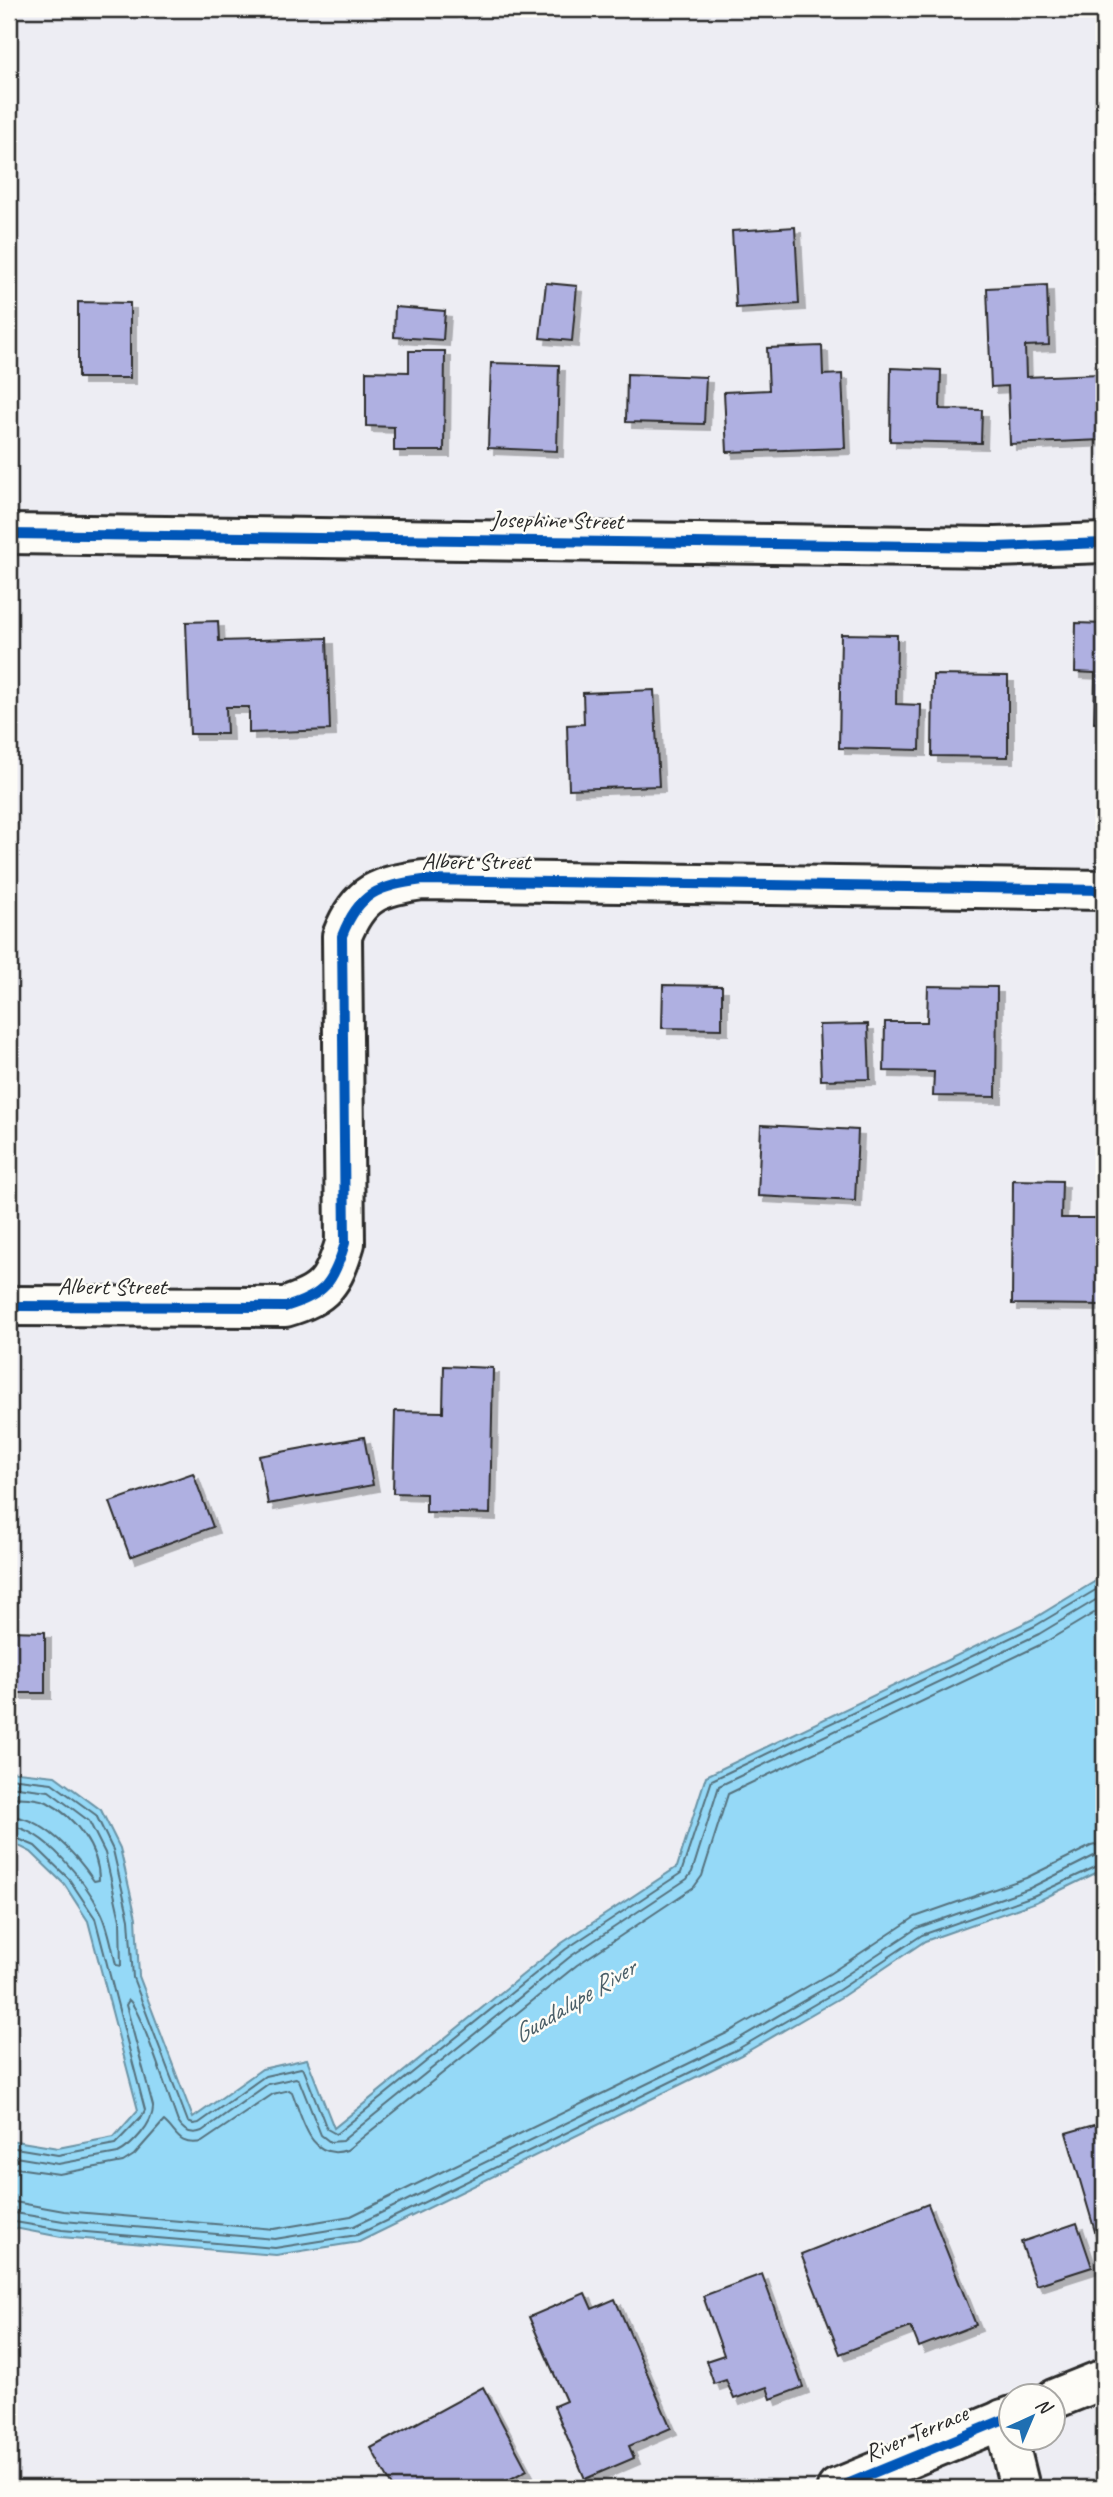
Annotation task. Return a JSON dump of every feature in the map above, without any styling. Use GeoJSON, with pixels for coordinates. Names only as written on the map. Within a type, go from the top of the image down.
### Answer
{"type":"FeatureCollection","features":[{"type":"Feature","properties":{"kind":"street","name":"Josephine Street"},"geometry":{"type":"LineString","coordinates":[[9,534],[996,547],[1104,543]]}},
{"type":"Feature","properties":{"kind":"street","name":"Albert Street"},"geometry":{"type":"LineString","coordinates":[[9,1306],[285,1307],[308,1300],[323,1290],[339,1262],[345,1243],[342,936],[350,914],[376,890],[423,880],[1104,890]]}},
{"type":"Feature","properties":{"kind":"street"},"geometry":{"type":"LineString","coordinates":[[1068,2393],[1104,2379]]}},
{"type":"Feature","properties":{"kind":"street","name":"River Terrace"},"geometry":{"type":"LineString","coordinates":[[837,2488],[998,2421]]}},
{"type":"Feature","properties":{"kind":"street"},"geometry":{"type":"LineString","coordinates":[[1013,2452],[1020,2488]]}},
{"type":"Feature","properties":{"kind":"water","name":"Guadalupe River"},"geometry":{"type":"Polygon","coordinates":[[[1104,1576],[1104,1869],[1036,1902],[925,1941],[843,1996],[741,2055],[359,2242],[276,2255],[61,2237],[9,2227],[9,2140],[58,2148],[114,2137],[138,2110],[88,1921],[64,1884],[31,1852],[9,1841],[9,1771],[55,1776],[101,1810],[120,1848],[136,1918],[139,1976],[193,2118],[262,2069],[307,2059],[334,2128],[562,1943],[677,1867],[706,1776],[1033,1619],[1104,1576]]]}},
{"type":"Feature","properties":{"kind":"building"},"geometry":{"type":"Polygon","coordinates":[[[450,9],[450,12],[376,11],[450,9]]]}},
{"type":"Feature","properties":{"kind":"building"},"geometry":{"type":"Polygon","coordinates":[[[1104,191],[1104,207],[1097,196],[1104,191]]]}},
{"type":"Feature","properties":{"kind":"building"},"geometry":{"type":"Polygon","coordinates":[[[795,227],[799,304],[736,308],[732,231],[795,227]]]}},
{"type":"Feature","properties":{"kind":"building"},"geometry":{"type":"Polygon","coordinates":[[[546,283],[577,286],[572,341],[540,338],[546,283]]]}},
{"type":"Feature","properties":{"kind":"building"},"geometry":{"type":"Polygon","coordinates":[[[1047,285],[1049,345],[1025,346],[1026,377],[1099,374],[1102,440],[1010,444],[1008,386],[991,387],[987,288],[1047,285]]]}},
{"type":"Feature","properties":{"kind":"building"},"geometry":{"type":"Polygon","coordinates":[[[78,302],[130,303],[130,378],[78,378],[78,302]]]}},
{"type":"Feature","properties":{"kind":"building"},"geometry":{"type":"Polygon","coordinates":[[[395,307],[445,311],[443,340],[394,337],[395,307]]]}},
{"type":"Feature","properties":{"kind":"building"},"geometry":{"type":"Polygon","coordinates":[[[822,346],[823,375],[842,374],[845,448],[727,452],[724,392],[769,390],[767,348],[822,346]]]}},
{"type":"Feature","properties":{"kind":"building"},"geometry":{"type":"Polygon","coordinates":[[[409,351],[445,351],[444,451],[394,451],[394,427],[366,426],[366,371],[409,372],[409,351]]]}},
{"type":"Feature","properties":{"kind":"building"},"geometry":{"type":"Polygon","coordinates":[[[491,363],[559,365],[557,451],[488,448],[491,363]]]}},
{"type":"Feature","properties":{"kind":"building"},"geometry":{"type":"Polygon","coordinates":[[[891,368],[941,370],[940,409],[982,410],[981,443],[890,441],[891,368]]]}},
{"type":"Feature","properties":{"kind":"building"},"geometry":{"type":"Polygon","coordinates":[[[627,374],[706,377],[704,424],[626,422],[627,374]]]}},
{"type":"Feature","properties":{"kind":"building"},"geometry":{"type":"Polygon","coordinates":[[[218,621],[219,641],[327,638],[330,730],[249,733],[249,707],[226,707],[227,734],[190,734],[186,622],[218,621]]]}},
{"type":"Feature","properties":{"kind":"building"},"geometry":{"type":"Polygon","coordinates":[[[1076,623],[1104,624],[1104,723],[1094,723],[1095,673],[1075,672],[1076,623]]]}},
{"type":"Feature","properties":{"kind":"building"},"geometry":{"type":"Polygon","coordinates":[[[841,634],[897,635],[896,704],[921,705],[920,750],[839,748],[841,634]]]}},
{"type":"Feature","properties":{"kind":"building"},"geometry":{"type":"Polygon","coordinates":[[[933,675],[1008,676],[1008,757],[932,756],[933,675]]]}},
{"type":"Feature","properties":{"kind":"building"},"geometry":{"type":"Polygon","coordinates":[[[654,690],[659,786],[569,789],[567,725],[584,724],[583,693],[654,690]]]}},
{"type":"Feature","properties":{"kind":"building"},"geometry":{"type":"Polygon","coordinates":[[[663,985],[722,986],[722,1029],[662,1028],[663,985]]]}},
{"type":"Feature","properties":{"kind":"building"},"geometry":{"type":"Polygon","coordinates":[[[928,986],[997,987],[996,1097],[933,1096],[934,1072],[884,1071],[885,1022],[927,1022],[928,986]]]}},
{"type":"Feature","properties":{"kind":"building"},"geometry":{"type":"Polygon","coordinates":[[[868,1024],[870,1079],[821,1080],[819,1025],[868,1024]]]}},
{"type":"Feature","properties":{"kind":"building"},"geometry":{"type":"Polygon","coordinates":[[[761,1125],[858,1130],[855,1201],[758,1196],[761,1125]]]}},
{"type":"Feature","properties":{"kind":"building"},"geometry":{"type":"Polygon","coordinates":[[[1013,1180],[1062,1181],[1061,1218],[1104,1218],[1104,1305],[1012,1304],[1013,1180]]]}},
{"type":"Feature","properties":{"kind":"building"},"geometry":{"type":"Polygon","coordinates":[[[444,1366],[493,1368],[490,1514],[426,1512],[426,1494],[393,1493],[395,1411],[443,1412],[444,1366]]]}},
{"type":"Feature","properties":{"kind":"building"},"geometry":{"type":"Polygon","coordinates":[[[364,1437],[373,1485],[268,1504],[259,1456],[364,1437]]]}},
{"type":"Feature","properties":{"kind":"building"},"geometry":{"type":"Polygon","coordinates":[[[193,1473],[213,1527],[130,1557],[110,1502],[193,1473]]]}},
{"type":"Feature","properties":{"kind":"building"},"geometry":{"type":"Polygon","coordinates":[[[9,1631],[45,1632],[45,1693],[9,1693],[9,1631]]]}},
{"type":"Feature","properties":{"kind":"building"},"geometry":{"type":"Polygon","coordinates":[[[1104,2122],[1104,2262],[1066,2133],[1104,2122]]]}},
{"type":"Feature","properties":{"kind":"building"},"geometry":{"type":"Polygon","coordinates":[[[928,2204],[976,2325],[919,2347],[911,2327],[840,2354],[801,2254],[928,2204]]]}},
{"type":"Feature","properties":{"kind":"building"},"geometry":{"type":"Polygon","coordinates":[[[1077,2223],[1092,2267],[1036,2285],[1021,2242],[1077,2223]]]}},
{"type":"Feature","properties":{"kind":"building"},"geometry":{"type":"Polygon","coordinates":[[[762,2274],[803,2387],[771,2399],[767,2387],[734,2399],[726,2380],[714,2384],[706,2361],[724,2355],[703,2296],[762,2274]]]}},
{"type":"Feature","properties":{"kind":"building"},"geometry":{"type":"Polygon","coordinates":[[[585,2293],[592,2309],[615,2299],[671,2428],[629,2446],[634,2458],[585,2479],[554,2406],[566,2401],[529,2317],[585,2293]]]}},
{"type":"Feature","properties":{"kind":"building"},"geometry":{"type":"Polygon","coordinates":[[[483,2387],[527,2470],[494,2488],[393,2488],[371,2448],[483,2387]]]}},
{"type":"Feature","properties":{"kind":"cycle path"},"geometry":{"type":"LineString","coordinates":[[9,534],[996,547],[1104,543]]}},
{"type":"Feature","properties":{"kind":"cycle path"},"geometry":{"type":"LineString","coordinates":[[9,1306],[285,1307],[310,1298],[326,1286],[345,1243],[342,936],[363,901],[383,889],[423,880],[1104,890]]}},
{"type":"Feature","properties":{"kind":"cycle path"},"geometry":{"type":"LineString","coordinates":[[837,2488],[998,2422]]}}]}
